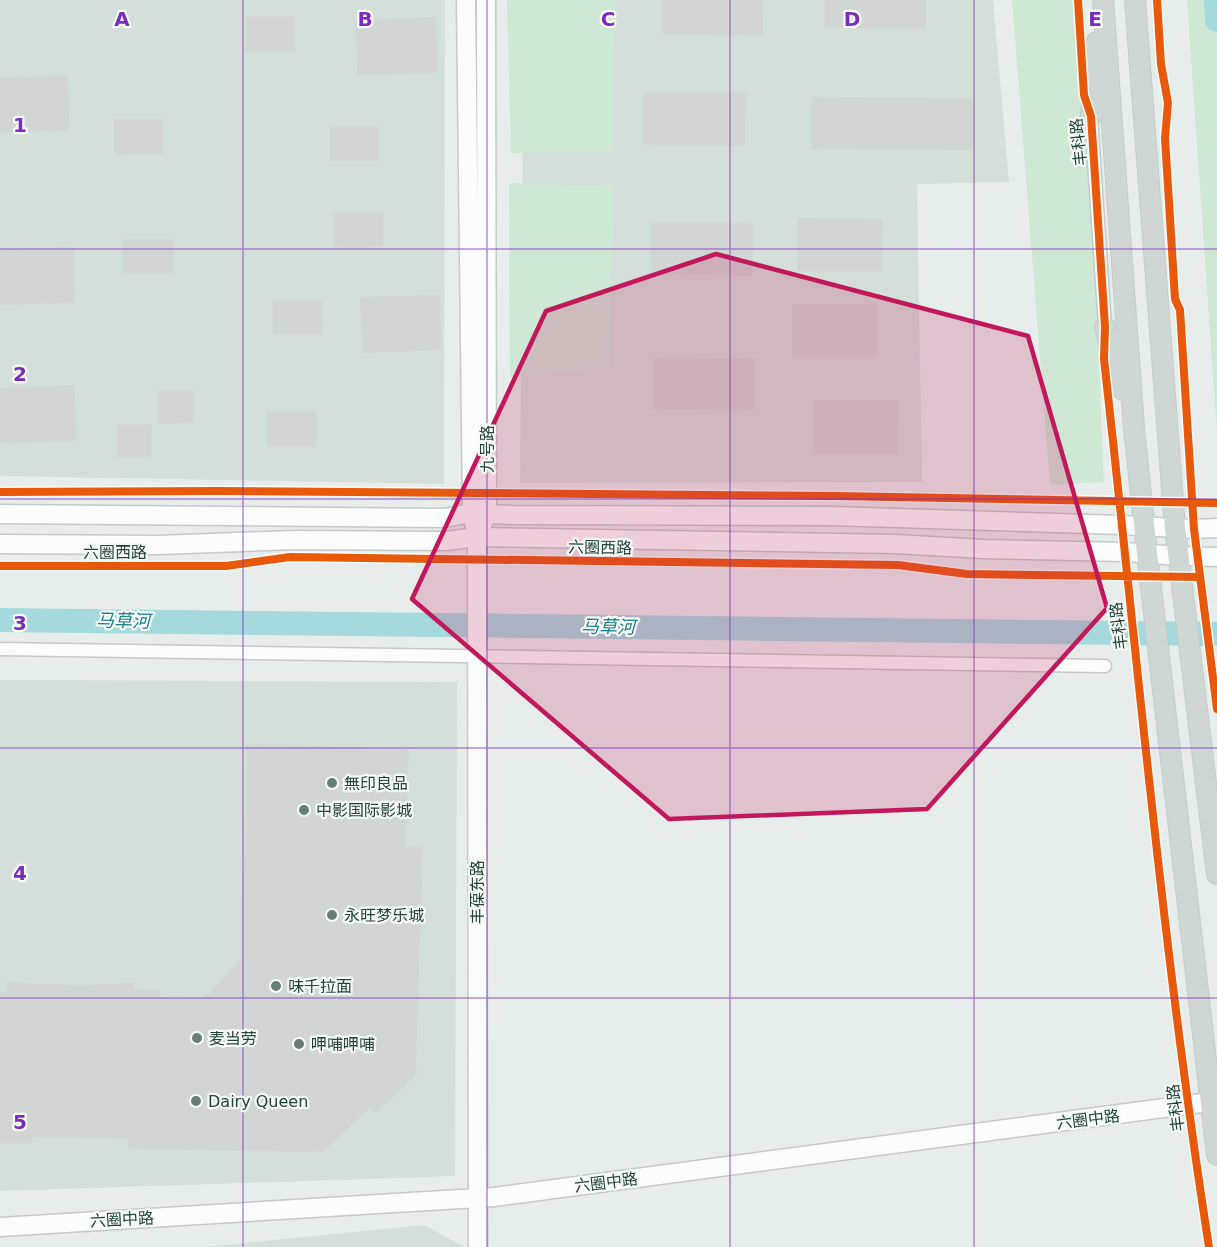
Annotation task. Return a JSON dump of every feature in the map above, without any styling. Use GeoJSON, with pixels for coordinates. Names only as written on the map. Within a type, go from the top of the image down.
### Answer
{"type":"FeatureCollection","features":[{"type":"Feature","properties":{"kind":"main road"},"geometry":{"type":"LineString","coordinates":[[1135,0],[1175,528],[1217,874]]}},
{"type":"Feature","properties":{"kind":"main road"},"geometry":{"type":"LineString","coordinates":[[1091,116],[1096,46],[1103,3]]}},
{"type":"Feature","properties":{"kind":"main road"},"geometry":{"type":"LineString","coordinates":[[1103,3],[1134,429],[1146,553],[1213,1102],[1217,1155]]}},
{"type":"Feature","properties":{"kind":"main road"},"geometry":{"type":"LineString","coordinates":[[1105,327],[1134,429]]}},
{"type":"Feature","properties":{"kind":"street","name":"九号路"},"geometry":{"type":"LineString","coordinates":[[466,0],[479,513]]}},
{"type":"Feature","properties":{"kind":"street","name":"九号路"},"geometry":{"type":"LineString","coordinates":[[477,537],[486,0]]}},
{"type":"Feature","properties":{"kind":"street","name":"丰科路"},"geometry":{"type":"LineString","coordinates":[[1091,116],[1105,327]]}},
{"type":"Feature","properties":{"kind":"street","name":"六圈西路"},"geometry":{"type":"LineString","coordinates":[[0,514],[444,518],[479,513],[831,516],[1217,528]]}},
{"type":"Feature","properties":{"kind":"street","name":"六圈西路"},"geometry":{"type":"LineString","coordinates":[[0,544],[159,545],[293,540],[446,542],[477,537],[884,544],[1217,557]]}},
{"type":"Feature","properties":{"kind":"street","name":"丰葆东路"},"geometry":{"type":"LineString","coordinates":[[477,537],[478,1247]]}},
{"type":"Feature","properties":{"kind":"street"},"geometry":{"type":"LineString","coordinates":[[0,649],[477,652],[1105,666]]}},
{"type":"Feature","properties":{"kind":"street","name":"六圈中路"},"geometry":{"type":"LineString","coordinates":[[0,1227],[478,1198],[1213,1102]]}},
{"type":"Feature","properties":{"kind":"highlighted area"},"geometry":{"type":"Polygon","coordinates":[[[716,254],[1028,336],[1107,608],[927,809],[669,819],[412,599],[546,311],[716,254]]]}},
{"type":"Feature","properties":{"kind":"shaded area"},"geometry":{"type":"Polygon","coordinates":[[[0,0],[445,0],[444,484],[0,476],[0,0]]]}},
{"type":"Feature","properties":{"kind":"shaded area"},"geometry":{"type":"Polygon","coordinates":[[[524,0],[993,0],[1009,182],[917,184],[922,482],[520,483],[524,0]]]}},
{"type":"Feature","properties":{"kind":"shaded area","name":"永旺梦乐城"},"geometry":{"type":"Polygon","coordinates":[[[0,680],[457,682],[455,1176],[0,1191],[0,680]]]}},
{"type":"Feature","properties":{"kind":"shaded area"},"geometry":{"type":"Polygon","coordinates":[[[424,1225],[464,1247],[205,1247],[424,1225]]]}},
{"type":"Feature","properties":{"kind":"green space"},"geometry":{"type":"Polygon","coordinates":[[[507,0],[615,0],[613,152],[511,153],[507,0]]]}},
{"type":"Feature","properties":{"kind":"green space"},"geometry":{"type":"Polygon","coordinates":[[[1012,0],[1083,0],[1104,482],[1050,485],[1012,0]]]}},
{"type":"Feature","properties":{"kind":"green space"},"geometry":{"type":"Polygon","coordinates":[[[1187,0],[1217,0],[1217,433],[1187,0]]]}},
{"type":"Feature","properties":{"kind":"green space"},"geometry":{"type":"Polygon","coordinates":[[[509,183],[614,186],[609,366],[510,377],[509,183]]]}},
{"type":"Feature","properties":{"kind":"building"},"geometry":{"type":"Polygon","coordinates":[[[663,0],[763,0],[762,35],[663,34],[663,0]]]}},
{"type":"Feature","properties":{"kind":"building"},"geometry":{"type":"Polygon","coordinates":[[[825,0],[925,0],[925,28],[825,27],[825,0]]]}},
{"type":"Feature","properties":{"kind":"building"},"geometry":{"type":"Polygon","coordinates":[[[246,17],[294,17],[294,51],[246,51],[246,17]]]}},
{"type":"Feature","properties":{"kind":"building"},"geometry":{"type":"Polygon","coordinates":[[[435,18],[437,72],[358,75],[356,21],[435,18]]]}},
{"type":"Feature","properties":{"kind":"building"},"geometry":{"type":"Polygon","coordinates":[[[67,76],[69,130],[0,132],[0,78],[67,76]]]}},
{"type":"Feature","properties":{"kind":"building"},"geometry":{"type":"Polygon","coordinates":[[[644,93],[745,93],[744,145],[644,144],[644,93]]]}},
{"type":"Feature","properties":{"kind":"building"},"geometry":{"type":"Polygon","coordinates":[[[812,98],[972,99],[972,149],[812,148],[812,98]]]}},
{"type":"Feature","properties":{"kind":"building"},"geometry":{"type":"Polygon","coordinates":[[[115,120],[163,120],[163,153],[115,154],[115,120]]]}},
{"type":"Feature","properties":{"kind":"building"},"geometry":{"type":"Polygon","coordinates":[[[331,127],[379,127],[379,160],[331,160],[331,127]]]}},
{"type":"Feature","properties":{"kind":"building"},"geometry":{"type":"Polygon","coordinates":[[[335,213],[383,213],[383,246],[335,247],[335,213]]]}},
{"type":"Feature","properties":{"kind":"building"},"geometry":{"type":"Polygon","coordinates":[[[798,219],[882,220],[881,271],[798,271],[798,219]]]}},
{"type":"Feature","properties":{"kind":"building"},"geometry":{"type":"Polygon","coordinates":[[[652,223],[752,224],[752,275],[652,274],[652,223]]]}},
{"type":"Feature","properties":{"kind":"building"},"geometry":{"type":"Polygon","coordinates":[[[124,240],[172,240],[172,273],[124,273],[124,240]]]}},
{"type":"Feature","properties":{"kind":"building"},"geometry":{"type":"Polygon","coordinates":[[[73,248],[74,302],[0,304],[0,250],[73,248]]]}},
{"type":"Feature","properties":{"kind":"building"},"geometry":{"type":"Polygon","coordinates":[[[439,296],[441,349],[363,352],[361,298],[439,296]]]}},
{"type":"Feature","properties":{"kind":"building"},"geometry":{"type":"Polygon","coordinates":[[[273,301],[321,301],[322,334],[273,334],[273,301]]]}},
{"type":"Feature","properties":{"kind":"building"},"geometry":{"type":"Polygon","coordinates":[[[793,305],[876,305],[876,356],[793,356],[793,305]]]}},
{"type":"Feature","properties":{"kind":"building"},"geometry":{"type":"Polygon","coordinates":[[[654,358],[754,359],[754,410],[654,409],[654,358]]]}},
{"type":"Feature","properties":{"kind":"building"},"geometry":{"type":"Polygon","coordinates":[[[74,386],[76,440],[0,443],[0,389],[74,386]]]}},
{"type":"Feature","properties":{"kind":"building"},"geometry":{"type":"Polygon","coordinates":[[[159,391],[193,391],[193,422],[159,423],[159,391]]]}},
{"type":"Feature","properties":{"kind":"building"},"geometry":{"type":"Polygon","coordinates":[[[814,401],[898,401],[897,453],[814,453],[814,401]]]}},
{"type":"Feature","properties":{"kind":"building"},"geometry":{"type":"Polygon","coordinates":[[[267,412],[316,412],[316,446],[268,446],[267,412]]]}},
{"type":"Feature","properties":{"kind":"building"},"geometry":{"type":"Polygon","coordinates":[[[117,425],[151,425],[151,456],[117,457],[117,425]]]}},
{"type":"Feature","properties":{"kind":"building","name":"永旺梦乐城"},"geometry":{"type":"Polygon","coordinates":[[[247,745],[408,750],[405,847],[422,848],[415,1069],[418,1072],[376,1112],[370,1106],[323,1151],[129,1148],[129,1138],[32,1136],[32,1143],[0,1143],[0,992],[8,992],[8,982],[84,986],[133,984],[133,990],[160,991],[160,998],[204,999],[243,959],[247,745]]]}},
{"type":"Feature","properties":{"kind":"waterway"},"geometry":{"type":"LineString","coordinates":[[1216,0],[1217,20]]}},
{"type":"Feature","properties":{"kind":"waterway","name":"马草河"},"geometry":{"type":"LineString","coordinates":[[0,620],[1217,634]]}},
{"type":"Feature","properties":{"kind":"cycle path"},"geometry":{"type":"LineString","coordinates":[[1078,0],[1084,95],[1091,116],[1105,327],[1104,359],[1164,914],[1209,1247]]}},
{"type":"Feature","properties":{"kind":"cycle path"},"geometry":{"type":"LineString","coordinates":[[1157,0],[1161,64],[1168,103],[1165,138],[1175,299],[1180,310],[1194,529],[1217,709]]}},
{"type":"Feature","properties":{"kind":"cycle path"},"geometry":{"type":"LineString","coordinates":[[0,492],[218,491],[836,496],[1217,503]]}},
{"type":"Feature","properties":{"kind":"cycle path"},"geometry":{"type":"LineString","coordinates":[[0,566],[226,566],[290,557],[898,565],[967,574],[1200,577]]}},
{"type":"Feature","properties":{"kind":"place","name":"無印良品"},"geometry":{"type":"Point","coordinates":[332,783]}},
{"type":"Feature","properties":{"kind":"place","name":"中影国际影城"},"geometry":{"type":"Point","coordinates":[304,810]}},
{"type":"Feature","properties":{"kind":"place","name":"永旺梦乐城"},"geometry":{"type":"Point","coordinates":[332,915]}},
{"type":"Feature","properties":{"kind":"place","name":"味千拉面"},"geometry":{"type":"Point","coordinates":[276,986]}},
{"type":"Feature","properties":{"kind":"place","name":"麦当劳"},"geometry":{"type":"Point","coordinates":[197,1038]}},
{"type":"Feature","properties":{"kind":"place","name":"呷哺呷哺"},"geometry":{"type":"Point","coordinates":[299,1044]}},
{"type":"Feature","properties":{"kind":"place","name":"Dairy Queen"},"geometry":{"type":"Point","coordinates":[196,1101]}}]}
